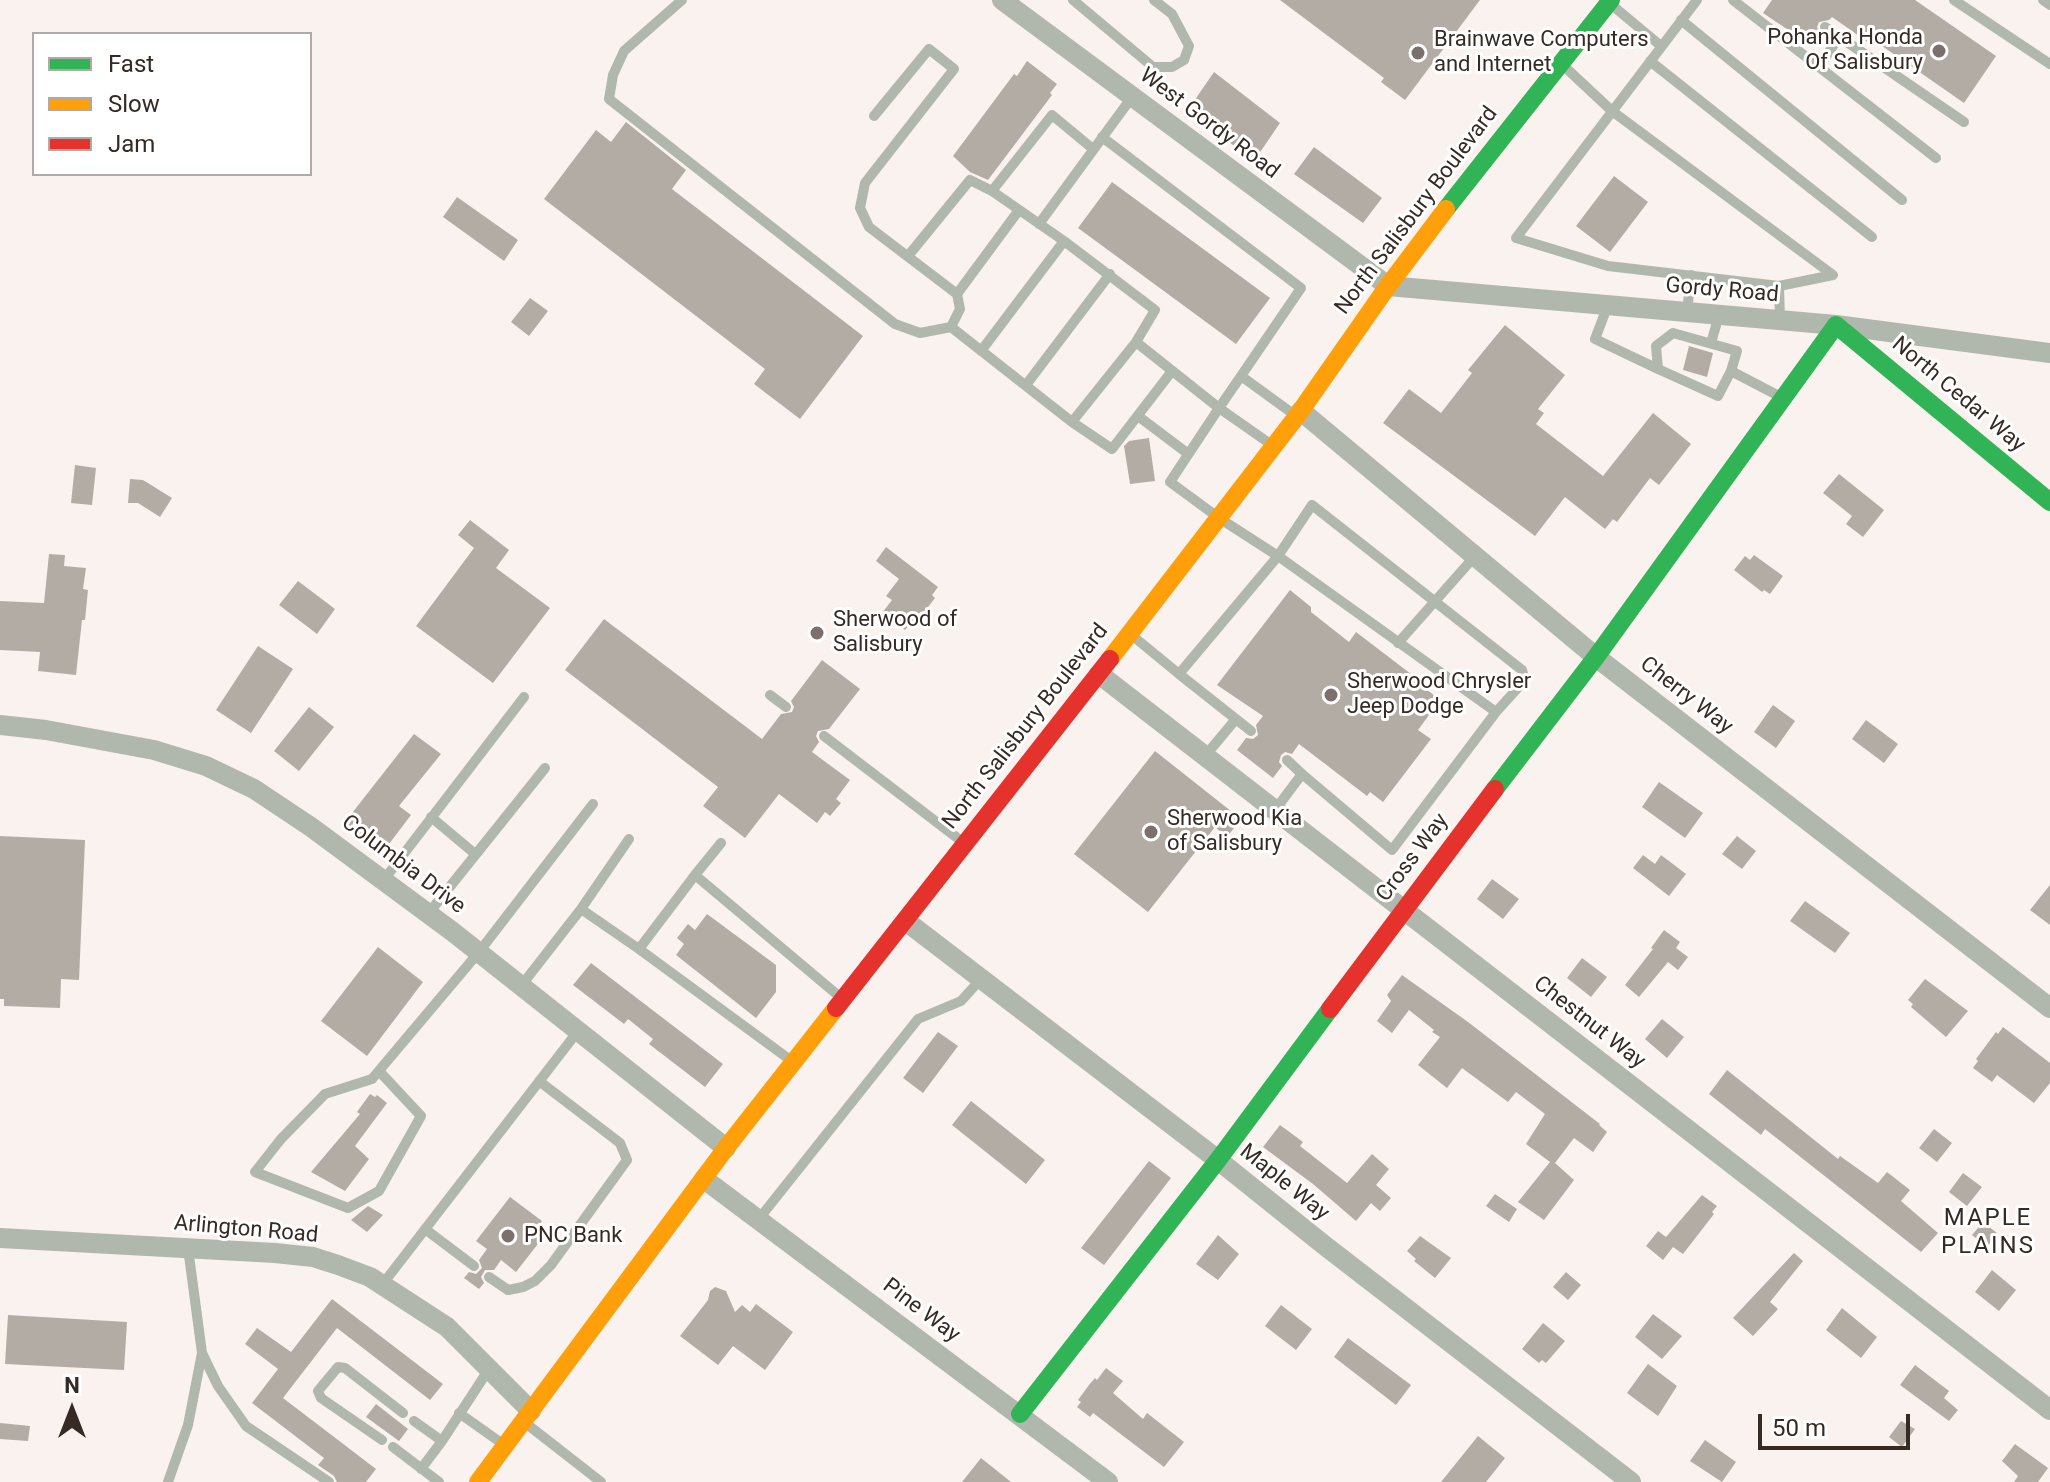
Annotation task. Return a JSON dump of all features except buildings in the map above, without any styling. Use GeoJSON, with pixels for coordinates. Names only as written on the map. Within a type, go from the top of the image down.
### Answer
{"type":"FeatureCollection","features":[{"type":"Feature","properties":{"kind":"main road","name":"North Salisbury Boulevard"},"geometry":{"type":"LineString","coordinates":[[487,1479],[527,1416],[726,1148],[907,922],[965,843],[1130,634],[1299,414],[1388,286],[1471,176],[1608,1]]}},
{"type":"Feature","properties":{"kind":"main road","name":"Cross Way"},"geometry":{"type":"LineString","coordinates":[[1020,1414],[1218,1160],[1596,657],[1836,325]]}},
{"type":"Feature","properties":{"kind":"main road","name":"North Cedar Way"},"geometry":{"type":"LineString","coordinates":[[1836,325],[2050,502]]}},
{"type":"Feature","properties":{"kind":"street","name":"West Gordy Road"},"geometry":{"type":"LineString","coordinates":[[1002,0],[1388,286]]}},
{"type":"Feature","properties":{"kind":"street","name":"Gordy Road"},"geometry":{"type":"LineString","coordinates":[[1388,286],[1836,325],[2050,353]]}},
{"type":"Feature","properties":{"kind":"street","name":"Cherry Way"},"geometry":{"type":"LineString","coordinates":[[1299,414],[1596,657],[2050,1008]]}},
{"type":"Feature","properties":{"kind":"street","name":"Chestnut Way"},"geometry":{"type":"LineString","coordinates":[[1099,674],[2050,1410]]}},
{"type":"Feature","properties":{"kind":"street","name":"Columbia Drive"},"geometry":{"type":"LineString","coordinates":[[0,725],[46,730],[154,750],[206,766],[254,789],[311,827],[479,952],[726,1148]]}},
{"type":"Feature","properties":{"kind":"street","name":"Maple Way"},"geometry":{"type":"LineString","coordinates":[[907,922],[1631,1482]]}},
{"type":"Feature","properties":{"kind":"street","name":"Pine Way"},"geometry":{"type":"LineString","coordinates":[[704,1179],[1108,1482]]}},
{"type":"Feature","properties":{"kind":"street","name":"Arlington Road"},"geometry":{"type":"LineString","coordinates":[[0,1238],[313,1257],[370,1277],[447,1327],[489,1369],[527,1416]]}},
{"type":"Feature","properties":{"kind":"lane"},"geometry":{"type":"LineString","coordinates":[[682,0],[624,51],[613,75],[609,99],[895,324],[920,333],[951,327],[1072,422],[1112,449],[1172,371]]}},
{"type":"Feature","properties":{"kind":"lane"},"geometry":{"type":"LineString","coordinates":[[1073,0],[1153,67],[1172,67],[1184,60],[1189,46],[1172,14],[1154,0]]}},
{"type":"Feature","properties":{"kind":"lane"},"geometry":{"type":"LineString","coordinates":[[1561,63],[1612,111],[1833,275],[1779,286],[1608,266],[1516,238],[1612,111],[1650,61],[1661,46],[1697,0]]}},
{"type":"Feature","properties":{"kind":"lane"},"geometry":{"type":"LineString","coordinates":[[1733,0],[1936,158]]}},
{"type":"Feature","properties":{"kind":"lane"},"geometry":{"type":"LineString","coordinates":[[1954,0],[2050,64]]}},
{"type":"Feature","properties":{"kind":"lane"},"geometry":{"type":"LineString","coordinates":[[2043,0],[2050,5]]}},
{"type":"Feature","properties":{"kind":"lane"},"geometry":{"type":"LineString","coordinates":[[1608,1],[1661,46]]}},
{"type":"Feature","properties":{"kind":"lane"},"geometry":{"type":"LineString","coordinates":[[1681,20],[1902,200]]}},
{"type":"Feature","properties":{"kind":"lane"},"geometry":{"type":"LineString","coordinates":[[1825,27],[1964,122]]}},
{"type":"Feature","properties":{"kind":"lane"},"geometry":{"type":"LineString","coordinates":[[1819,67],[1839,37]]}},
{"type":"Feature","properties":{"kind":"lane"},"geometry":{"type":"LineString","coordinates":[[874,116],[929,49],[954,69],[865,183],[860,208],[869,227],[957,294],[960,309],[951,327]]}},
{"type":"Feature","properties":{"kind":"lane"},"geometry":{"type":"LineString","coordinates":[[1650,61],[1872,237]]}},
{"type":"Feature","properties":{"kind":"lane"},"geometry":{"type":"LineString","coordinates":[[1039,224],[1132,97]]}},
{"type":"Feature","properties":{"kind":"lane"},"geometry":{"type":"LineString","coordinates":[[992,191],[1052,115],[1093,149]]}},
{"type":"Feature","properties":{"kind":"lane"},"geometry":{"type":"LineString","coordinates":[[1102,137],[1301,288],[1170,482],[1496,712]]}},
{"type":"Feature","properties":{"kind":"lane"},"geometry":{"type":"LineString","coordinates":[[908,256],[970,180],[992,191],[1064,241],[1155,310],[1136,342],[1072,422]]}},
{"type":"Feature","properties":{"kind":"lane"},"geometry":{"type":"LineString","coordinates":[[957,294],[1019,210]]}},
{"type":"Feature","properties":{"kind":"lane"},"geometry":{"type":"LineString","coordinates":[[981,351],[1064,241]]}},
{"type":"Feature","properties":{"kind":"lane"},"geometry":{"type":"LineString","coordinates":[[1026,385],[1110,274]]}},
{"type":"Feature","properties":{"kind":"lane"},"geometry":{"type":"LineString","coordinates":[[1687,312],[1691,275]]}},
{"type":"Feature","properties":{"kind":"lane"},"geometry":{"type":"LineString","coordinates":[[1779,286],[1780,320]]}},
{"type":"Feature","properties":{"kind":"lane"},"geometry":{"type":"LineString","coordinates":[[1608,305],[1595,339],[1658,369],[1718,396],[1737,351],[1673,333],[1656,346],[1658,369]]}},
{"type":"Feature","properties":{"kind":"lane"},"geometry":{"type":"LineString","coordinates":[[1711,343],[1719,315]]}},
{"type":"Feature","properties":{"kind":"lane"},"geometry":{"type":"LineString","coordinates":[[1136,342],[1219,408],[1274,446]]}},
{"type":"Feature","properties":{"kind":"lane"},"geometry":{"type":"LineString","coordinates":[[1731,371],[1782,398]]}},
{"type":"Feature","properties":{"kind":"lane"},"geometry":{"type":"LineString","coordinates":[[1241,376],[1299,414]]}},
{"type":"Feature","properties":{"kind":"lane"},"geometry":{"type":"LineString","coordinates":[[1138,416],[1187,453]]}},
{"type":"Feature","properties":{"kind":"lane"},"geometry":{"type":"LineString","coordinates":[[1179,674],[1278,556],[1312,505],[1522,670],[1525,680],[1496,712],[1392,850],[1287,760]]}},
{"type":"Feature","properties":{"kind":"lane"},"geometry":{"type":"LineString","coordinates":[[1398,643],[1475,556]]}},
{"type":"Feature","properties":{"kind":"lane"},"geometry":{"type":"LineString","coordinates":[[1130,634],[1251,731]]}},
{"type":"Feature","properties":{"kind":"lane"},"geometry":{"type":"LineString","coordinates":[[770,695],[786,707]]}},
{"type":"Feature","properties":{"kind":"lane"},"geometry":{"type":"LineString","coordinates":[[383,881],[524,697]]}},
{"type":"Feature","properties":{"kind":"lane"},"geometry":{"type":"LineString","coordinates":[[1205,756],[1236,719]]}},
{"type":"Feature","properties":{"kind":"lane"},"geometry":{"type":"LineString","coordinates":[[824,736],[965,843]]}},
{"type":"Feature","properties":{"kind":"lane"},"geometry":{"type":"LineString","coordinates":[[428,914],[545,768]]}},
{"type":"Feature","properties":{"kind":"lane"},"geometry":{"type":"LineString","coordinates":[[1275,810],[1302,774]]}},
{"type":"Feature","properties":{"kind":"lane"},"geometry":{"type":"LineString","coordinates":[[379,1071],[421,1116],[379,1191],[348,1208],[255,1172],[281,1139],[325,1094],[372,1079],[479,952],[593,804]]}},
{"type":"Feature","properties":{"kind":"lane"},"geometry":{"type":"LineString","coordinates":[[431,817],[474,853]]}},
{"type":"Feature","properties":{"kind":"lane"},"geometry":{"type":"LineString","coordinates":[[521,986],[581,909],[629,839]]}},
{"type":"Feature","properties":{"kind":"lane"},"geometry":{"type":"LineString","coordinates":[[639,949],[721,843]]}},
{"type":"Feature","properties":{"kind":"lane"},"geometry":{"type":"LineString","coordinates":[[695,875],[843,999]]}},
{"type":"Feature","properties":{"kind":"lane"},"geometry":{"type":"LineString","coordinates":[[581,909],[793,1062]]}},
{"type":"Feature","properties":{"kind":"lane"},"geometry":{"type":"LineString","coordinates":[[758,1220],[918,1019],[961,1001],[981,979]]}},
{"type":"Feature","properties":{"kind":"lane"},"geometry":{"type":"LineString","coordinates":[[382,1285],[578,1031]]}},
{"type":"Feature","properties":{"kind":"lane"},"geometry":{"type":"LineString","coordinates":[[489,1277],[508,1290],[535,1281],[551,1265],[627,1160],[620,1143],[539,1081]]}},
{"type":"Feature","properties":{"kind":"lane"},"geometry":{"type":"LineString","coordinates":[[425,1229],[474,1266]]}},
{"type":"Feature","properties":{"kind":"lane"},"geometry":{"type":"LineString","coordinates":[[188,1248],[202,1353],[218,1386],[246,1426],[329,1482]]}},
{"type":"Feature","properties":{"kind":"lane"},"geometry":{"type":"LineString","coordinates":[[168,1482],[188,1425],[202,1353]]}},
{"type":"Feature","properties":{"kind":"lane"},"geometry":{"type":"LineString","coordinates":[[382,1440],[321,1398],[318,1391],[338,1367],[345,1368],[403,1413]]}},
{"type":"Feature","properties":{"kind":"lane"},"geometry":{"type":"LineString","coordinates":[[421,1469],[489,1369]]}},
{"type":"Feature","properties":{"kind":"lane"},"geometry":{"type":"LineString","coordinates":[[459,1413],[506,1446]]}},
{"type":"Feature","properties":{"kind":"lane"},"geometry":{"type":"LineString","coordinates":[[527,1416],[601,1482]]}},
{"type":"Feature","properties":{"kind":"lane"},"geometry":{"type":"LineString","coordinates":[[418,1428],[442,1441]]}},
{"type":"Feature","properties":{"kind":"lane"},"geometry":{"type":"LineString","coordinates":[[401,1450],[439,1482]]}},
{"type":"Feature","properties":{"kind":"traffic: fast"},"geometry":{"type":"LineString","coordinates":[[1446,209],[1611,0]]}},
{"type":"Feature","properties":{"kind":"traffic: fast"},"geometry":{"type":"LineString","coordinates":[[1495,789],[1596,657],[1836,325],[2050,502]]}},
{"type":"Feature","properties":{"kind":"traffic: fast"},"geometry":{"type":"LineString","coordinates":[[1020,1414],[1218,1160],[1330,1009]]}},
{"type":"Feature","properties":{"kind":"traffic: slow"},"geometry":{"type":"LineString","coordinates":[[1110,659],[1297,416],[1446,209]]}},
{"type":"Feature","properties":{"kind":"traffic: slow"},"geometry":{"type":"LineString","coordinates":[[478,1482],[726,1148],[836,1008]]}},
{"type":"Feature","properties":{"kind":"traffic: jam"},"geometry":{"type":"LineString","coordinates":[[836,1008],[1110,659]]}},
{"type":"Feature","properties":{"kind":"traffic: jam"},"geometry":{"type":"LineString","coordinates":[[1330,1009],[1495,789]]}},
{"type":"Feature","properties":{"kind":"place","name":"Pohanka Honda Of Salisbury"},"geometry":{"type":"Point","coordinates":[1939,51]}},
{"type":"Feature","properties":{"kind":"place","name":"Brainwave Computers and Internet"},"geometry":{"type":"Point","coordinates":[1418,53]}},
{"type":"Feature","properties":{"kind":"place","name":"Sherwood of Salisbury"},"geometry":{"type":"Point","coordinates":[817,633]}},
{"type":"Feature","properties":{"kind":"place","name":"Sherwood Chrysler Jeep Dodge"},"geometry":{"type":"Point","coordinates":[1331,695]}},
{"type":"Feature","properties":{"kind":"place","name":"Sherwood Kia of Salisbury"},"geometry":{"type":"Point","coordinates":[1151,832]}},
{"type":"Feature","properties":{"kind":"place","name":"PNC Bank"},"geometry":{"type":"Point","coordinates":[508,1236]}},
{"type":"Feature","properties":{"kind":"district","name":"MAPLE PLAINS"},"geometry":{"type":"Point","coordinates":[1988,1233]}}]}
